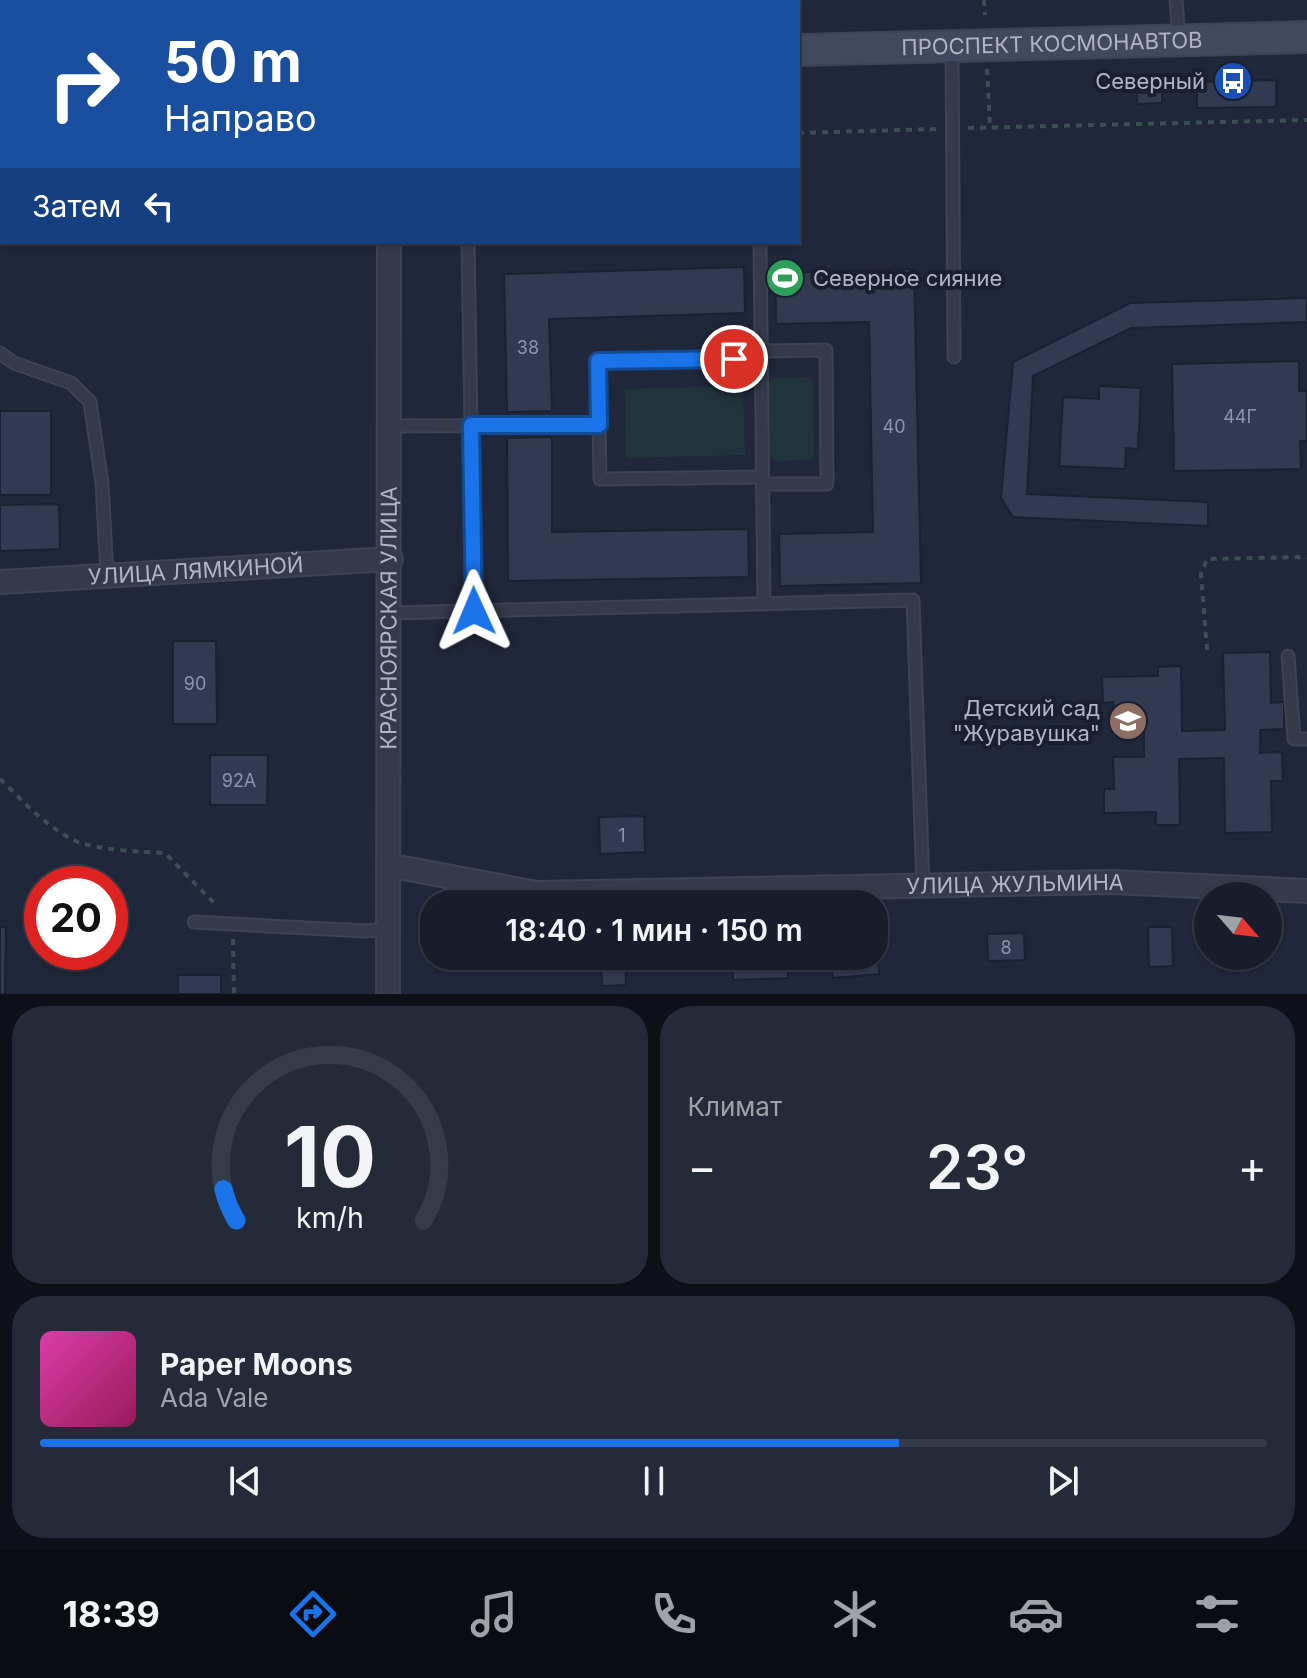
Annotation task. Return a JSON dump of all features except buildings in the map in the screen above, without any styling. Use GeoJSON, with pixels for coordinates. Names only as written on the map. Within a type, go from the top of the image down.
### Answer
{"type":"FeatureCollection","features":[{"type":"Feature","properties":{"kind":"main road","name":"ПРОСПЕКТ КОСМОНАВТОВ"},"geometry":{"type":"LineString","coordinates":[[800,50],[1307,37]]}},
{"type":"Feature","properties":{"kind":"street","name":"КРАСНОЯРСКАЯ УЛИЦА"},"geometry":{"type":"LineString","coordinates":[[388,994],[391,559],[389,244]]}},
{"type":"Feature","properties":{"kind":"street","name":"УЛИЦА ЛЯМКИНОЙ"},"geometry":{"type":"LineString","coordinates":[[0,582],[391,559]]}},
{"type":"Feature","properties":{"kind":"street","name":"УЛИЦА ЖУЛЬМИНА"},"geometry":{"type":"LineString","coordinates":[[388,865],[536,893],[1112,882],[1307,891]]}},
{"type":"Feature","properties":{"kind":"lane"},"geometry":{"type":"LineString","coordinates":[[1176,0],[1179,41]]}},
{"type":"Feature","properties":{"kind":"lane"},"geometry":{"type":"LineString","coordinates":[[952,46],[954,357]]}},
{"type":"Feature","properties":{"kind":"lane"},"geometry":{"type":"LineString","coordinates":[[468,244],[474,611]]}},
{"type":"Feature","properties":{"kind":"lane"},"geometry":{"type":"LineString","coordinates":[[760,244],[764,604]]}},
{"type":"Feature","properties":{"kind":"lane"},"geometry":{"type":"LineString","coordinates":[[826,350],[827,484],[600,479],[598,361],[761,355],[826,350]]}},
{"type":"Feature","properties":{"kind":"lane"},"geometry":{"type":"LineString","coordinates":[[0,353],[14,363],[71,383],[90,402],[102,483],[107,575]]}},
{"type":"Feature","properties":{"kind":"lane"},"geometry":{"type":"LineString","coordinates":[[391,426],[599,425]]}},
{"type":"Feature","properties":{"kind":"lane"},"geometry":{"type":"LineString","coordinates":[[390,613],[913,600],[923,887]]}},
{"type":"Feature","properties":{"kind":"lane"},"geometry":{"type":"LineString","coordinates":[[1288,656],[1294,739],[1307,739]]}},
{"type":"Feature","properties":{"kind":"lane"},"geometry":{"type":"LineString","coordinates":[[194,922],[365,931],[388,929]]}},
{"type":"Feature","properties":{"kind":"path"},"geometry":{"type":"LineString","coordinates":[[984,0],[985,15]]}},
{"type":"Feature","properties":{"kind":"path"},"geometry":{"type":"LineString","coordinates":[[987,68],[990,127]]}},
{"type":"Feature","properties":{"kind":"path"},"geometry":{"type":"LineString","coordinates":[[800,133],[1307,120]]}},
{"type":"Feature","properties":{"kind":"path"},"geometry":{"type":"LineString","coordinates":[[1207,650],[1201,574],[1207,559],[1307,557]]}},
{"type":"Feature","properties":{"kind":"path"},"geometry":{"type":"LineString","coordinates":[[0,779],[39,817],[79,842],[136,852],[165,853],[233,924],[234,994]]}},
{"type":"Feature","properties":{"kind":"shaded area"},"geometry":{"type":"Polygon","coordinates":[[[809,377],[813,383],[814,456],[811,460],[775,461],[770,456],[769,383],[773,378],[809,377]]]}},
{"type":"Feature","properties":{"kind":"shaded area"},"geometry":{"type":"Polygon","coordinates":[[[743,386],[745,455],[626,458],[625,389],[743,386]]]}},
{"type":"Feature","properties":{"kind":"place","name":"Северный"},"geometry":{"type":"Point","coordinates":[1233,81]}},
{"type":"Feature","properties":{"kind":"place","name":"Северное сияние"},"geometry":{"type":"Point","coordinates":[785,278]}},
{"type":"Feature","properties":{"kind":"place","name":"Детский сад \"Журавушка\""},"geometry":{"type":"Point","coordinates":[1128,721]}},
{"type":"Feature","properties":{"kind":"route"},"geometry":{"type":"LineString","coordinates":[[474,611],[471,425],[599,425],[598,361],[734,359]]}}]}
